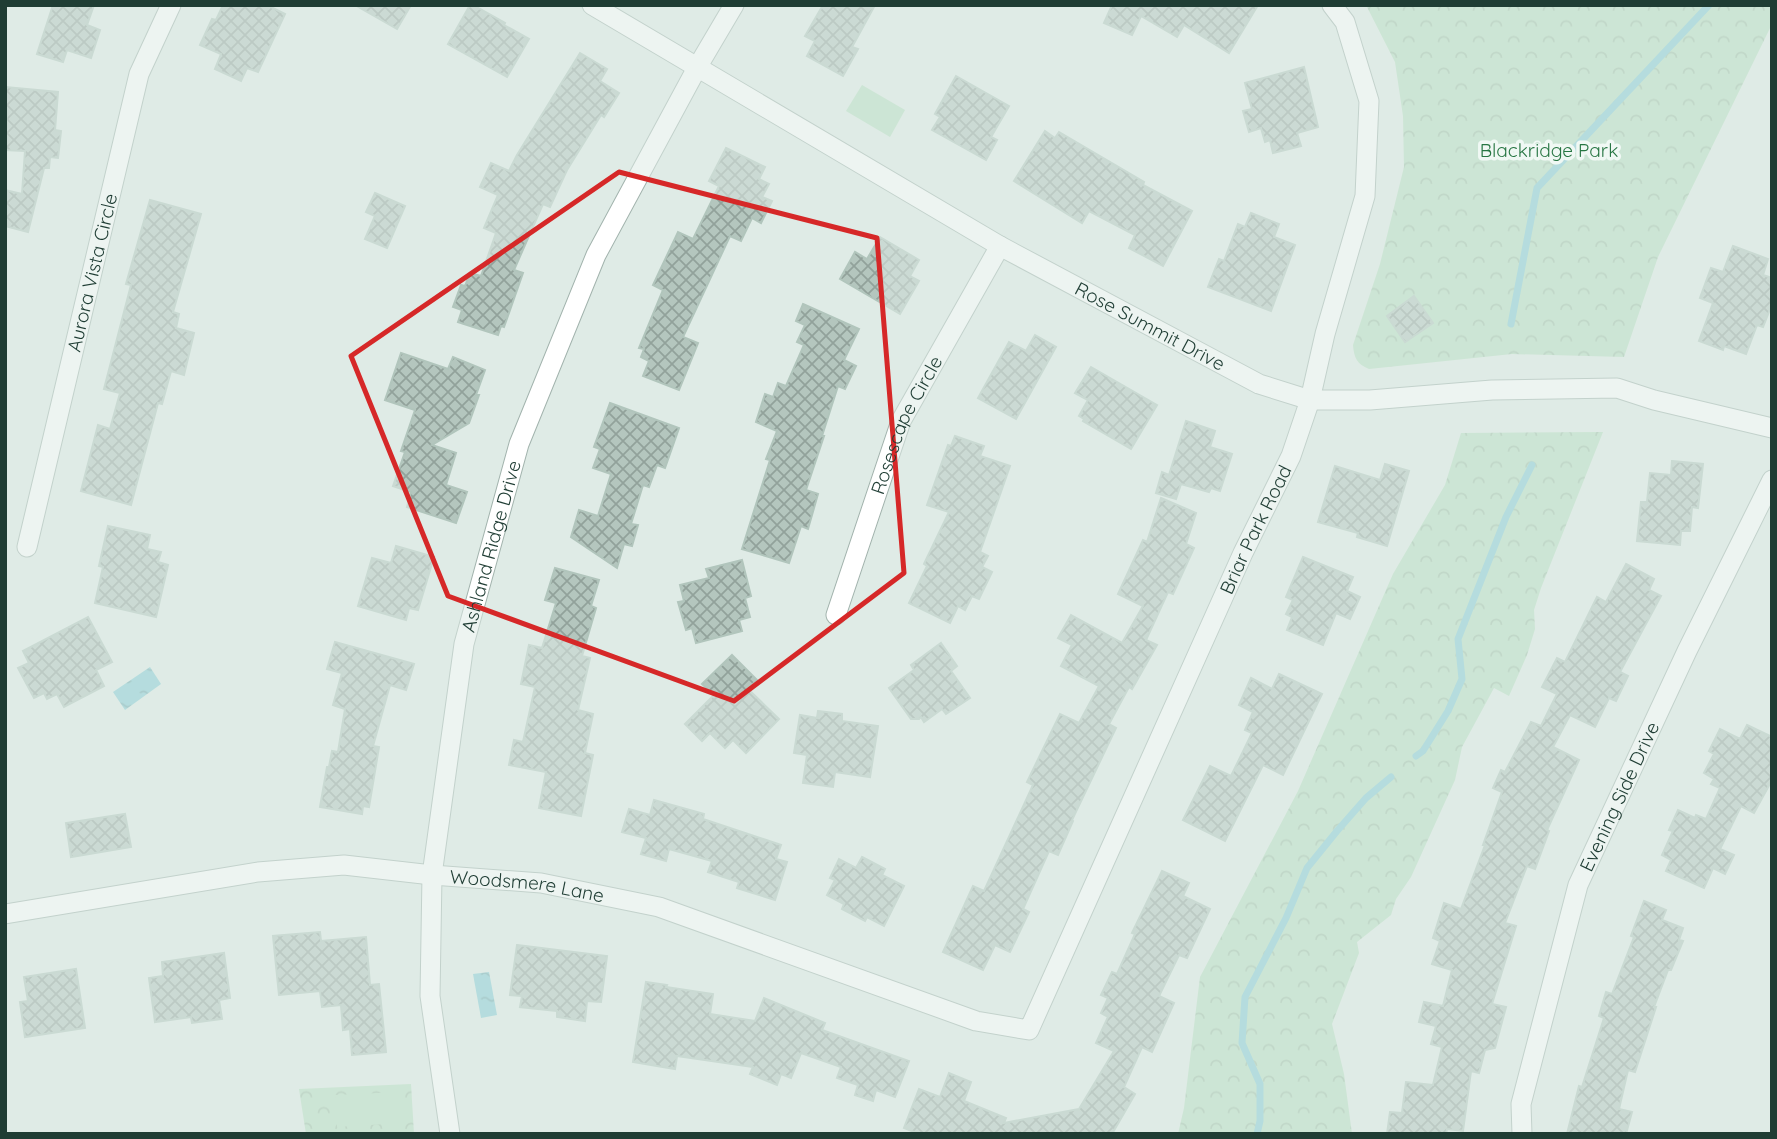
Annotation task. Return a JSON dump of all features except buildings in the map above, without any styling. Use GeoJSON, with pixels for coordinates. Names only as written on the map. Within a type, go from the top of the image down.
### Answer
{"type":"FeatureCollection","features":[{"type":"Feature","properties":{"kind":"street","name":"Aurora Vista Circle"},"geometry":{"type":"LineString","coordinates":[[27,547],[139,74],[171,5]]}},
{"type":"Feature","properties":{"kind":"street","name":"Rose Summit Drive"},"geometry":{"type":"LineString","coordinates":[[592,5],[1000,246],[1259,384],[1310,400],[1370,400],[1492,390],[1617,388],[1654,400],[1772,428]]}},
{"type":"Feature","properties":{"kind":"street","name":"Ashland Ridge Drive"},"geometry":{"type":"LineString","coordinates":[[450,1134],[430,996],[432,875],[464,644],[519,444],[597,255],[698,66],[734,5]]}},
{"type":"Feature","properties":{"kind":"street","name":"Briar Park Road"},"geometry":{"type":"LineString","coordinates":[[1029,1030],[1242,553],[1291,456],[1310,400],[1325,334],[1365,196],[1369,101],[1345,22],[1332,5]]}},
{"type":"Feature","properties":{"kind":"street","name":"Rosescape Circle"},"geometry":{"type":"LineString","coordinates":[[836,615],[901,421],[1000,246]]}},
{"type":"Feature","properties":{"kind":"street","name":"Evening Side Drive"},"geometry":{"type":"LineString","coordinates":[[1521,1134],[1521,1104],[1578,885],[1687,651],[1772,480]]}},
{"type":"Feature","properties":{"kind":"street","name":"Woodsmere Lane"},"geometry":{"type":"LineString","coordinates":[[5,914],[258,872],[345,865],[541,883],[659,907],[976,1021],[1029,1030]]}},
{"type":"Feature","properties":{"kind":"highlighted area"},"geometry":{"type":"Polygon","coordinates":[[[619,172],[877,238],[904,573],[734,701],[448,596],[351,356],[619,172]]]}},
{"type":"Feature","properties":{"kind":"green space","name":"Blackridge Park"},"geometry":{"type":"Polygon","coordinates":[[[1366,5],[1772,5],[1772,24],[1658,257],[1624,357],[1512,354],[1369,369],[1357,360],[1353,345],[1380,264],[1404,167],[1403,116],[1395,62],[1366,5]]]}},
{"type":"Feature","properties":{"kind":"green space"},"geometry":{"type":"Polygon","coordinates":[[[862,85],[905,110],[890,137],[846,111],[862,85]]]}},
{"type":"Feature","properties":{"kind":"green space"},"geometry":{"type":"Polygon","coordinates":[[[1603,432],[1541,588],[1534,610],[1535,629],[1509,696],[1494,688],[1462,747],[1455,780],[1411,877],[1396,899],[1391,915],[1357,942],[1359,953],[1332,1024],[1344,1074],[1352,1134],[1178,1134],[1184,1108],[1200,977],[1298,791],[1393,574],[1445,485],[1461,433],[1603,432]]]}},
{"type":"Feature","properties":{"kind":"green space"},"geometry":{"type":"Polygon","coordinates":[[[411,1084],[414,1134],[306,1134],[299,1089],[411,1084]]]}},
{"type":"Feature","properties":{"kind":"green space"},"geometry":{"type":"Polygon","coordinates":[[[401,1092],[403,1123],[337,1127],[335,1095],[401,1092]]]}},
{"type":"Feature","properties":{"kind":"water"},"geometry":{"type":"Polygon","coordinates":[[[150,667],[161,684],[125,710],[113,692],[150,667]]]}},
{"type":"Feature","properties":{"kind":"water"},"geometry":{"type":"Polygon","coordinates":[[[489,972],[497,1015],[481,1018],[473,974],[489,972]]]}},
{"type":"Feature","properties":{"kind":"waterway"},"geometry":{"type":"LineString","coordinates":[[1511,324],[1537,188],[1709,5]]}},
{"type":"Feature","properties":{"kind":"waterway"},"geometry":{"type":"LineString","coordinates":[[1416,756],[1423,751],[1448,711],[1462,679],[1458,639],[1506,517],[1532,465]]}},
{"type":"Feature","properties":{"kind":"waterway"},"geometry":{"type":"LineString","coordinates":[[1257,1134],[1260,1121],[1260,1084],[1242,1043],[1245,997],[1286,918],[1307,868],[1366,798],[1391,777]]}}]}
